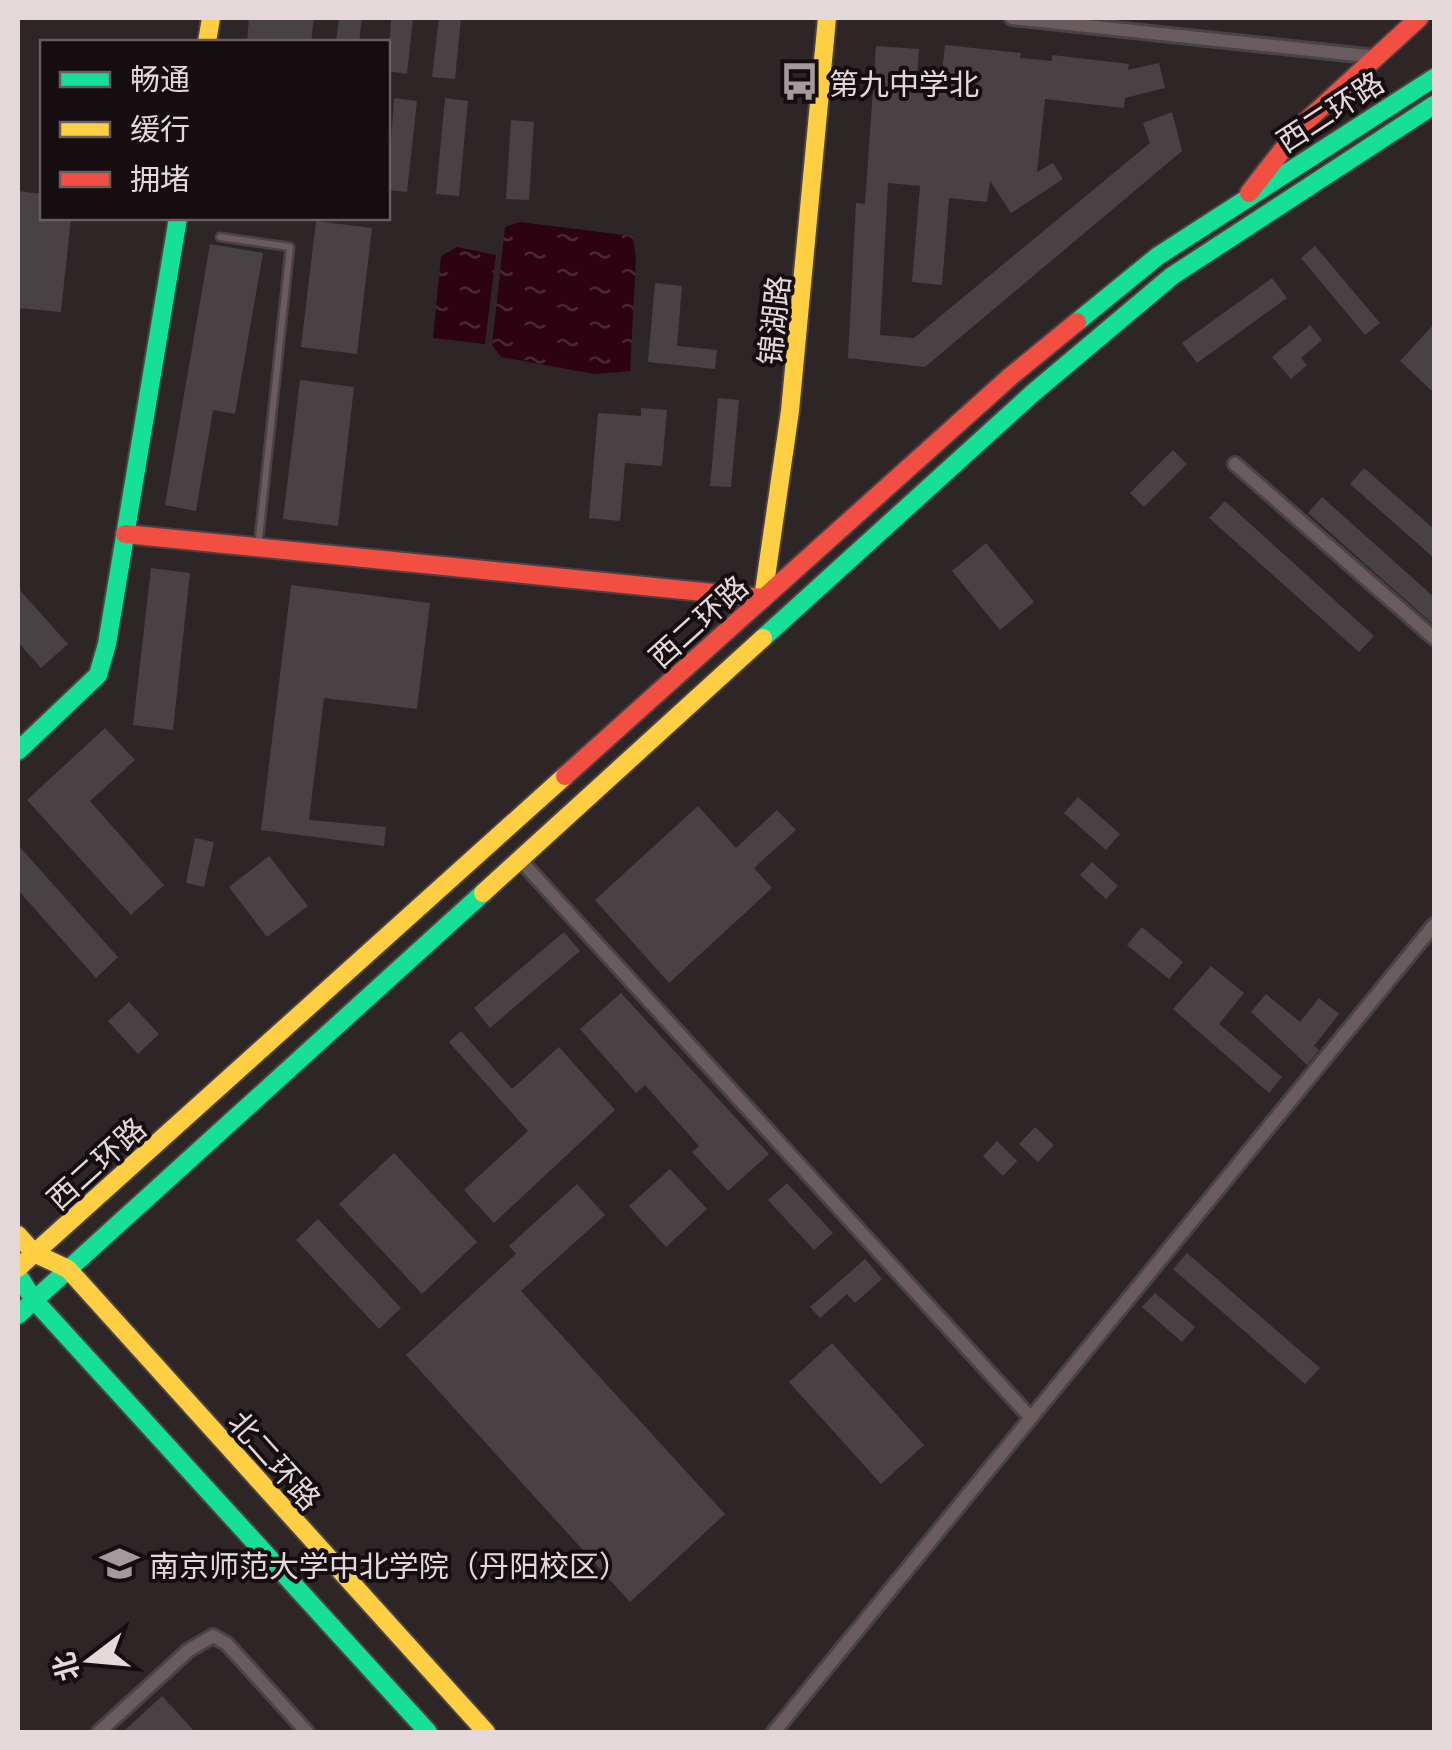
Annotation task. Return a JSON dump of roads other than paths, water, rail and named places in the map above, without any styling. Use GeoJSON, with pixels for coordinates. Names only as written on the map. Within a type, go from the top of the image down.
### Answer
{"type":"FeatureCollection","features":[{"type":"Feature","properties":{"kind":"main road","name":"锦湖路"},"geometry":{"type":"LineString","coordinates":[[763,598],[792,391],[828,18]]}},
{"type":"Feature","properties":{"kind":"main road"},"geometry":{"type":"LineString","coordinates":[[1259,220],[1246,198],[1302,125],[1420,18]]}},
{"type":"Feature","properties":{"kind":"main road","name":"西二环路"},"geometry":{"type":"LineString","coordinates":[[18,1272],[34,1253],[1010,376],[1158,256],[1434,78]]}},
{"type":"Feature","properties":{"kind":"main road","name":"西二环路"},"geometry":{"type":"LineString","coordinates":[[18,1315],[1032,393],[1172,276],[1434,105]]}},
{"type":"Feature","properties":{"kind":"main road"},"geometry":{"type":"LineString","coordinates":[[18,751],[98,675],[107,644],[178,220]]}},
{"type":"Feature","properties":{"kind":"main road"},"geometry":{"type":"LineString","coordinates":[[125,534],[763,598],[782,619]]}},
{"type":"Feature","properties":{"kind":"main road"},"geometry":{"type":"LineString","coordinates":[[496,838],[521,861]]}},
{"type":"Feature","properties":{"kind":"main road","name":"北二环路"},"geometry":{"type":"LineString","coordinates":[[18,1235],[34,1253],[68,1269],[486,1732]]}},
{"type":"Feature","properties":{"kind":"main road"},"geometry":{"type":"LineString","coordinates":[[18,1272],[34,1300],[428,1732]]}},
{"type":"Feature","properties":{"kind":"street"},"geometry":{"type":"LineString","coordinates":[[1012,18],[1376,58]]}},
{"type":"Feature","properties":{"kind":"street"},"geometry":{"type":"LineString","coordinates":[[1235,464],[1434,638]]}},
{"type":"Feature","properties":{"kind":"street"},"geometry":{"type":"LineString","coordinates":[[521,861],[1031,1418]]}},
{"type":"Feature","properties":{"kind":"street"},"geometry":{"type":"LineString","coordinates":[[774,1732],[1434,925]]}},
{"type":"Feature","properties":{"kind":"street"},"geometry":{"type":"LineString","coordinates":[[108,1730],[189,1650],[213,1636],[228,1644],[307,1732]]}},
{"type":"Feature","properties":{"kind":"lane"},"geometry":{"type":"LineString","coordinates":[[220,237],[290,247],[258,548]]}},
{"type":"Feature","properties":{"kind":"water"},"geometry":{"type":"Polygon","coordinates":[[[520,222],[633,236],[636,259],[630,371],[594,374],[501,357],[492,345],[505,227],[520,222]]]}},
{"type":"Feature","properties":{"kind":"water"},"geometry":{"type":"Polygon","coordinates":[[[457,247],[496,255],[485,344],[433,338],[441,256],[457,247]]]}},
{"type":"Feature","properties":{"kind":"place","name":"第九中学北"},"geometry":{"type":"Point","coordinates":[799,82]}},
{"type":"Feature","properties":{"kind":"place","name":"南京师范大学中北学院（丹阳校区）"},"geometry":{"type":"Point","coordinates":[119,1564]}}]}
